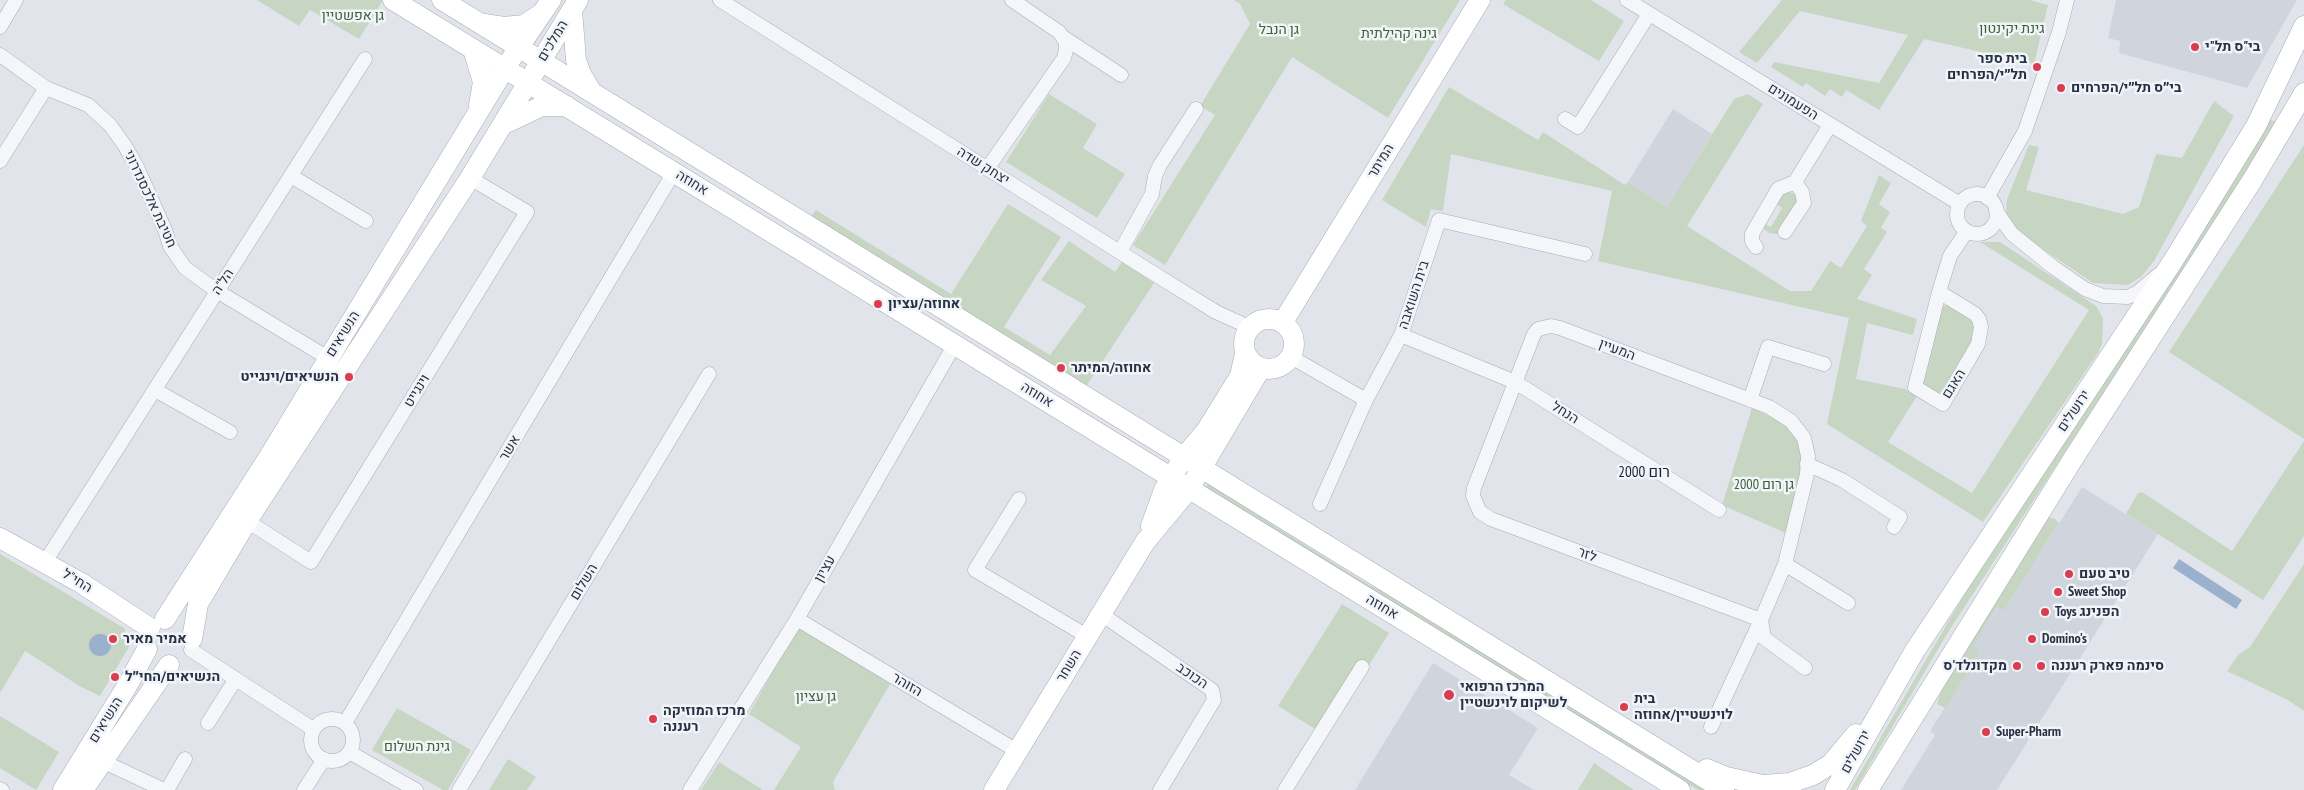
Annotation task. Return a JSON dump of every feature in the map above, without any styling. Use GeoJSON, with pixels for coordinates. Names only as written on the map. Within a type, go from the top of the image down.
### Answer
{"type":"FeatureCollection","features":[{"type":"Feature","properties":{"kind":"main road","name":"אחוזה"},"geometry":{"type":"LineString","coordinates":[[393,0],[1680,790]]}},
{"type":"Feature","properties":{"kind":"main road","name":"אחוזה"},"geometry":{"type":"LineString","coordinates":[[442,0],[1724,790]]}},
{"type":"Feature","properties":{"kind":"main road","name":"המיתר"},"geometry":{"type":"LineString","coordinates":[[1283,322],[1480,0]]}},
{"type":"Feature","properties":{"kind":"main road"},"geometry":{"type":"LineString","coordinates":[[575,5],[576,60],[581,74],[592,92]]}},
{"type":"Feature","properties":{"kind":"main road","name":"המלכים"},"geometry":{"type":"LineString","coordinates":[[528,82],[575,5]]}},
{"type":"Feature","properties":{"kind":"main road"},"geometry":{"type":"LineString","coordinates":[[481,24],[504,27],[524,25],[547,7]]}},
{"type":"Feature","properties":{"kind":"main road","name":"המלכים"},"geometry":{"type":"LineString","coordinates":[[519,47],[547,7]]}},
{"type":"Feature","properties":{"kind":"main road","name":"ירושלים"},"geometry":{"type":"LineString","coordinates":[[1835,790],[1914,652],[2173,261],[2267,108],[2304,26]]}},
{"type":"Feature","properties":{"kind":"main road","name":"הנשיאים"},"geometry":{"type":"LineString","coordinates":[[158,624],[267,460],[519,47]]}},
{"type":"Feature","properties":{"kind":"main road"},"geometry":{"type":"LineString","coordinates":[[473,48],[483,82],[478,114]]}},
{"type":"Feature","properties":{"kind":"main road","name":"הנשיאים"},"geometry":{"type":"LineString","coordinates":[[191,645],[198,604],[247,521],[470,178],[528,82]]}},
{"type":"Feature","properties":{"kind":"main road","name":"ירושלים"},"geometry":{"type":"LineString","coordinates":[[1868,790],[2073,459],[2253,179],[2304,93]]}},
{"type":"Feature","properties":{"kind":"main road"},"geometry":{"type":"LineString","coordinates":[[502,125],[542,106],[567,106]]}},
{"type":"Feature","properties":{"kind":"main road"},"geometry":{"type":"LineString","coordinates":[[1172,478],[1184,456],[1206,431],[1240,376],[1245,354],[1243,345],[1249,328],[1261,319],[1276,319],[1283,322],[1290,329],[1294,338],[1294,348],[1291,357],[1278,368],[1261,368],[1254,365],[1245,354]]}},
{"type":"Feature","properties":{"kind":"main road"},"geometry":{"type":"LineString","coordinates":[[1189,489],[1261,368]]}},
{"type":"Feature","properties":{"kind":"main road","name":"השחר"},"geometry":{"type":"LineString","coordinates":[[1145,542],[1164,490],[1172,478]]}},
{"type":"Feature","properties":{"kind":"main road","name":"השחר"},"geometry":{"type":"LineString","coordinates":[[994,790],[1145,542],[1189,489]]}},
{"type":"Feature","properties":{"kind":"main road","name":"החי\"ל"},"geometry":{"type":"LineString","coordinates":[[0,538],[158,624]]}},
{"type":"Feature","properties":{"kind":"main road"},"geometry":{"type":"LineString","coordinates":[[174,620],[183,624],[189,630],[191,645],[186,658],[178,664],[169,665],[159,663],[152,657],[147,649],[146,638],[158,624],[174,620]]}},
{"type":"Feature","properties":{"kind":"main road","name":"הנשיאים"},"geometry":{"type":"LineString","coordinates":[[63,790],[128,686],[147,649]]}},
{"type":"Feature","properties":{"kind":"main road","name":"הנשיאים"},"geometry":{"type":"LineString","coordinates":[[83,790],[169,665]]}},
{"type":"Feature","properties":{"kind":"main road"},"geometry":{"type":"LineString","coordinates":[[1638,736],[1695,765],[1726,777],[1777,786],[1800,781],[1831,764],[1885,700]]}},
{"type":"Feature","properties":{"kind":"main road"},"geometry":{"type":"LineString","coordinates":[[1635,762],[1672,790]]}},
{"type":"Feature","properties":{"kind":"street"},"geometry":{"type":"LineString","coordinates":[[0,27],[16,0]]}},
{"type":"Feature","properties":{"kind":"street","name":"יצחק שדה"},"geometry":{"type":"LineString","coordinates":[[720,0],[1216,312],[1249,328]]}},
{"type":"Feature","properties":{"kind":"street"},"geometry":{"type":"LineString","coordinates":[[1012,0],[1121,75]]}},
{"type":"Feature","properties":{"kind":"street","name":"הפעמונים"},"geometry":{"type":"LineString","coordinates":[[1626,0],[1646,8],[1830,125],[1960,204]]}},
{"type":"Feature","properties":{"kind":"street"},"geometry":{"type":"LineString","coordinates":[[1987,198],[2024,131],[2059,32],[2066,0]]}},
{"type":"Feature","properties":{"kind":"street"},"geometry":{"type":"LineString","coordinates":[[1566,119],[1578,127],[1646,8]]}},
{"type":"Feature","properties":{"kind":"street"},"geometry":{"type":"LineString","coordinates":[[987,169],[1064,58],[1066,50],[1063,36]]}},
{"type":"Feature","properties":{"kind":"street","name":"חטיבת אלכסנדרוני"},"geometry":{"type":"LineString","coordinates":[[0,55],[46,88],[88,106],[110,125],[137,167],[165,230],[170,246],[185,268],[217,291],[328,358]]}},
{"type":"Feature","properties":{"kind":"street","name":"הל\"ה"},"geometry":{"type":"LineString","coordinates":[[45,562],[365,59]]}},
{"type":"Feature","properties":{"kind":"street"},"geometry":{"type":"LineString","coordinates":[[0,161],[46,88]]}},
{"type":"Feature","properties":{"kind":"street"},"geometry":{"type":"LineString","coordinates":[[1120,252],[1152,194],[1155,176],[1160,165],[1196,109]]}},
{"type":"Feature","properties":{"kind":"street"},"geometry":{"type":"LineString","coordinates":[[1756,248],[1752,242],[1752,234],[1778,189],[1795,182],[1830,125]]}},
{"type":"Feature","properties":{"kind":"street","name":"אשר"},"geometry":{"type":"LineString","coordinates":[[345,723],[674,172]]}},
{"type":"Feature","properties":{"kind":"street"},"geometry":{"type":"LineString","coordinates":[[291,176],[366,221]]}},
{"type":"Feature","properties":{"kind":"street","name":"וינגייט"},"geometry":{"type":"LineString","coordinates":[[247,521],[311,562],[527,212],[470,178]]}},
{"type":"Feature","properties":{"kind":"street"},"geometry":{"type":"LineString","coordinates":[[1785,232],[1804,204],[1802,192],[1795,182]]}},
{"type":"Feature","properties":{"kind":"street"},"geometry":{"type":"LineString","coordinates":[[1996,211],[1994,224],[1986,232],[1975,234],[1967,231],[1958,221],[1960,204],[1970,196],[1977,194],[1987,198],[1994,204],[1996,211],[2012,234],[2053,268],[2085,289],[2103,296],[2122,297],[2133,294],[2173,261]]}},
{"type":"Feature","properties":{"kind":"street","name":"בית השואבה"},"geometry":{"type":"LineString","coordinates":[[1320,504],[1366,400],[1401,335],[1438,220],[1585,254]]}},
{"type":"Feature","properties":{"kind":"street","name":"האגם"},"geometry":{"type":"LineString","coordinates":[[1940,292],[1975,314],[1979,319],[1981,327],[1978,344],[1943,404],[1915,387],[1940,292],[1950,256],[1967,231]]}},
{"type":"Feature","properties":{"kind":"street","name":"המעיין"},"geometry":{"type":"LineString","coordinates":[[1515,382],[1534,334],[1538,329],[1551,326],[1769,408],[1791,421],[1804,438],[1808,456],[1807,464],[1785,564],[1711,727]]}},
{"type":"Feature","properties":{"kind":"street","name":"הנחל"},"geometry":{"type":"LineString","coordinates":[[1401,335],[1515,382],[1719,510]]}},
{"type":"Feature","properties":{"kind":"street","name":"עציון"},"geometry":{"type":"LineString","coordinates":[[690,790],[796,619],[955,344]]}},
{"type":"Feature","properties":{"kind":"street"},"geometry":{"type":"LineString","coordinates":[[1750,400],[1768,347],[1824,364]]}},
{"type":"Feature","properties":{"kind":"street"},"geometry":{"type":"LineString","coordinates":[[1291,357],[1366,400]]}},
{"type":"Feature","properties":{"kind":"street","name":"השלום"},"geometry":{"type":"LineString","coordinates":[[459,790],[709,374]]}},
{"type":"Feature","properties":{"kind":"street","name":"לזר"},"geometry":{"type":"LineString","coordinates":[[1515,382],[1474,488],[1473,496],[1480,512],[1491,519],[1761,620]]}},
{"type":"Feature","properties":{"kind":"street"},"geometry":{"type":"LineString","coordinates":[[155,390],[230,432]]}},
{"type":"Feature","properties":{"kind":"street"},"geometry":{"type":"LineString","coordinates":[[1807,464],[1842,480],[1900,517],[1894,526]]}},
{"type":"Feature","properties":{"kind":"street"},"geometry":{"type":"LineString","coordinates":[[1019,499],[975,570],[1088,636]]}},
{"type":"Feature","properties":{"kind":"street"},"geometry":{"type":"LineString","coordinates":[[1785,564],[1848,603]]}},
{"type":"Feature","properties":{"kind":"street","name":"הכוכב"},"geometry":{"type":"LineString","coordinates":[[1101,614],[1212,690],[1214,700],[1160,790]]}},
{"type":"Feature","properties":{"kind":"street","name":"הזוהר"},"geometry":{"type":"LineString","coordinates":[[796,619],[1017,751]]}},
{"type":"Feature","properties":{"kind":"street"},"geometry":{"type":"LineString","coordinates":[[1761,620],[1764,638],[1805,668]]}},
{"type":"Feature","properties":{"kind":"street"},"geometry":{"type":"LineString","coordinates":[[191,645],[235,680],[313,729]]}},
{"type":"Feature","properties":{"kind":"street"},"geometry":{"type":"LineString","coordinates":[[1285,790],[1362,667]]}},
{"type":"Feature","properties":{"kind":"street"},"geometry":{"type":"LineString","coordinates":[[208,722],[235,680]]}},
{"type":"Feature","properties":{"kind":"street"},"geometry":{"type":"LineString","coordinates":[[324,720],[339,720],[345,723],[353,737],[349,752],[335,760],[324,759],[313,750],[311,743],[313,729],[324,720]]}},
{"type":"Feature","properties":{"kind":"street"},"geometry":{"type":"LineString","coordinates":[[349,752],[416,790]]}},
{"type":"Feature","properties":{"kind":"street"},"geometry":{"type":"LineString","coordinates":[[167,790],[185,759]]}},
{"type":"Feature","properties":{"kind":"street"},"geometry":{"type":"LineString","coordinates":[[304,790],[324,759]]}},
{"type":"Feature","properties":{"kind":"street"},"geometry":{"type":"LineString","coordinates":[[102,761],[164,790]]}},
{"type":"Feature","properties":{"kind":"shaded area","name":"בי\"ס תל\"י"},"geometry":{"type":"Polygon","coordinates":[[[2116,0],[2297,0],[2247,88],[2119,53],[2120,41],[2108,38],[2116,0]]]}},
{"type":"Feature","properties":{"kind":"shaded area"},"geometry":{"type":"Polygon","coordinates":[[[1673,109],[1712,134],[1667,207],[1628,182],[1673,109]]]}},
{"type":"Feature","properties":{"kind":"shaded area"},"geometry":{"type":"Polygon","coordinates":[[[2082,487],[2158,534],[1997,790],[1901,790],[1935,735],[1930,731],[1980,652],[1972,647],[1998,607],[2004,611],[2082,487]]]}},
{"type":"Feature","properties":{"kind":"shaded area","name":"המרכז הרפואי לשיקום לוינשטיין"},"geometry":{"type":"Polygon","coordinates":[[[1433,663],[1538,728],[1509,775],[1534,790],[1355,790],[1433,663]]]}},
{"type":"Feature","properties":{"kind":"green space","name":"גן אפשטיין"},"geometry":{"type":"Polygon","coordinates":[[[257,0],[383,0],[359,39],[310,10],[299,26],[257,0]]]}},
{"type":"Feature","properties":{"kind":"green space","name":"גן הנבל"},"geometry":{"type":"Polygon","coordinates":[[[1234,0],[1460,0],[1388,118],[1292,57],[1165,265],[1133,245],[1215,115],[1200,106],[1250,24],[1240,4],[1234,0]]]}},
{"type":"Feature","properties":{"kind":"green space"},"geometry":{"type":"Polygon","coordinates":[[[1506,0],[1591,0],[1624,21],[1599,61],[1503,4],[1506,0]]]}},
{"type":"Feature","properties":{"kind":"green space","name":"גינת יקינטון"},"geometry":{"type":"Polygon","coordinates":[[[1782,0],[2030,0],[2048,5],[2034,64],[1924,39],[1879,110],[1846,90],[1842,97],[1830,89],[1825,96],[1806,83],[1803,87],[1771,67],[1774,62],[1879,83],[1908,35],[1800,11],[1757,63],[1739,52],[1782,0]]]}},
{"type":"Feature","properties":{"kind":"green space"},"geometry":{"type":"Polygon","coordinates":[[[1449,87],[1538,140],[1543,132],[1625,185],[1628,182],[1667,207],[1734,99],[1748,94],[1763,104],[1687,226],[1790,291],[1811,291],[1830,261],[1841,268],[1867,226],[1861,221],[1879,175],[1891,183],[1879,204],[1890,212],[1881,228],[1887,232],[1864,269],[1872,275],[1857,299],[1917,319],[1913,335],[1867,323],[1856,379],[1905,389],[1917,396],[1888,442],[1972,493],[2089,310],[1980,242],[2000,242],[2096,306],[2103,318],[2102,344],[2098,353],[1983,522],[1827,424],[1849,318],[1598,261],[1612,191],[1451,154],[1443,211],[1431,209],[1426,227],[1382,200],[1449,87]]]}},
{"type":"Feature","properties":{"kind":"green space"},"geometry":{"type":"Polygon","coordinates":[[[1049,94],[1097,124],[1083,148],[1125,174],[1097,218],[1006,162],[1049,94]]]}},
{"type":"Feature","properties":{"kind":"green space"},"geometry":{"type":"Polygon","coordinates":[[[2214,101],[2234,116],[2154,261],[2141,277],[2128,285],[2093,283],[2017,232],[2008,223],[2006,214],[2007,199],[2029,145],[2039,147],[2026,190],[2123,214],[2139,207],[2156,154],[2182,158],[2214,101]]]}},
{"type":"Feature","properties":{"kind":"green space"},"geometry":{"type":"Polygon","coordinates":[[[2269,119],[2278,123],[1947,634],[1855,790],[1850,790],[1975,576],[2269,119]]]}},
{"type":"Feature","properties":{"kind":"green space"},"geometry":{"type":"Polygon","coordinates":[[[2304,145],[2304,439],[2169,352],[2304,145]]]}},
{"type":"Feature","properties":{"kind":"green space"},"geometry":{"type":"Polygon","coordinates":[[[1786,191],[1795,194],[1798,200],[1780,231],[1777,234],[1769,233],[1762,227],[1763,223],[1771,227],[1782,208],[1776,203],[1786,191]]]}},
{"type":"Feature","properties":{"kind":"green space"},"geometry":{"type":"Polygon","coordinates":[[[1008,204],[1061,237],[1004,327],[1050,355],[1086,306],[1041,280],[1069,241],[1115,272],[1122,262],[1154,283],[1085,388],[811,217],[816,210],[951,294],[1008,204]]]}},
{"type":"Feature","properties":{"kind":"green space"},"geometry":{"type":"Polygon","coordinates":[[[1948,306],[1971,320],[1975,326],[1976,338],[1944,391],[1940,393],[1933,392],[1923,385],[1923,374],[1940,308],[1948,306]]]}},
{"type":"Feature","properties":{"kind":"green space","name":"גן רום 2000"},"geometry":{"type":"Polygon","coordinates":[[[1752,408],[1786,424],[1801,441],[1802,474],[1788,534],[1722,505],[1752,408]]]}},
{"type":"Feature","properties":{"kind":"green space"},"geometry":{"type":"Polygon","coordinates":[[[2304,441],[2304,536],[2263,600],[2126,514],[2138,493],[2142,492],[2232,551],[2304,441]]]}},
{"type":"Feature","properties":{"kind":"green space"},"geometry":{"type":"Polygon","coordinates":[[[1208,484],[1369,585],[1413,605],[1715,790],[1698,790],[1531,690],[1204,490],[1208,484]]]}},
{"type":"Feature","properties":{"kind":"green space"},"geometry":{"type":"Polygon","coordinates":[[[2049,517],[2059,523],[2004,611],[1997,607],[1973,647],[1980,652],[1945,708],[1937,704],[1943,684],[1957,653],[2049,517]]]}},
{"type":"Feature","properties":{"kind":"green space"},"geometry":{"type":"Polygon","coordinates":[[[0,554],[124,628],[130,645],[100,696],[81,687],[25,651],[0,693],[0,554]]]}},
{"type":"Feature","properties":{"kind":"green space"},"geometry":{"type":"Polygon","coordinates":[[[2304,564],[2304,711],[2288,700],[2227,671],[2239,654],[2250,647],[2304,564]]]}},
{"type":"Feature","properties":{"kind":"green space"},"geometry":{"type":"Polygon","coordinates":[[[1342,604],[1389,633],[1325,735],[1278,706],[1342,604]]]}},
{"type":"Feature","properties":{"kind":"green space","name":"גן עציון"},"geometry":{"type":"Polygon","coordinates":[[[798,626],[890,684],[833,782],[835,790],[774,790],[801,747],[749,714],[798,626]]]}},
{"type":"Feature","properties":{"kind":"green space","name":"גינת השלום"},"geometry":{"type":"Polygon","coordinates":[[[397,708],[471,750],[448,790],[443,790],[372,750],[397,708]]]}},
{"type":"Feature","properties":{"kind":"green space"},"geometry":{"type":"Polygon","coordinates":[[[0,716],[59,752],[36,790],[0,768],[0,716]]]}},
{"type":"Feature","properties":{"kind":"green space"},"geometry":{"type":"Polygon","coordinates":[[[508,759],[536,777],[527,790],[489,790],[508,759]]]}},
{"type":"Feature","properties":{"kind":"green space"},"geometry":{"type":"Polygon","coordinates":[[[719,762],[763,790],[701,790],[719,762]]]}},
{"type":"Feature","properties":{"kind":"green space"},"geometry":{"type":"Polygon","coordinates":[[[1594,763],[1634,790],[1578,790],[1594,763]]]}},
{"type":"Feature","properties":{"kind":"water"},"geometry":{"type":"Polygon","coordinates":[[[2179,559],[2242,600],[2236,609],[2173,568],[2179,559]]]}},
{"type":"Feature","properties":{"kind":"water"},"geometry":{"type":"Polygon","coordinates":[[[100,634],[108,637],[111,645],[108,653],[100,656],[92,653],[89,645],[92,637],[100,634]]]}},
{"type":"Feature","properties":{"kind":"place","name":"בי\"ס תל\"י"},"geometry":{"type":"Point","coordinates":[2195,47]}},
{"type":"Feature","properties":{"kind":"place","name":"בית ספר תל״י/הפרחים"},"geometry":{"type":"Point","coordinates":[2037,67]}},
{"type":"Feature","properties":{"kind":"place","name":"בי״ס תל״י/הפרחים"},"geometry":{"type":"Point","coordinates":[2061,88]}},
{"type":"Feature","properties":{"kind":"place","name":"אחוזה/עציון"},"geometry":{"type":"Point","coordinates":[878,304]}},
{"type":"Feature","properties":{"kind":"place","name":"אחוזה/המיתר"},"geometry":{"type":"Point","coordinates":[1061,368]}},
{"type":"Feature","properties":{"kind":"place","name":"הנשיאים/וינגייט"},"geometry":{"type":"Point","coordinates":[349,377]}},
{"type":"Feature","properties":{"kind":"place","name":"טיב טעם"},"geometry":{"type":"Point","coordinates":[2069,574]}},
{"type":"Feature","properties":{"kind":"place","name":"Sweet Shop"},"geometry":{"type":"Point","coordinates":[2058,592]}},
{"type":"Feature","properties":{"kind":"place","name":"Toys הפנינג"},"geometry":{"type":"Point","coordinates":[2045,612]}},
{"type":"Feature","properties":{"kind":"place","name":"אמיר מאיר"},"geometry":{"type":"Point","coordinates":[113,639]}},
{"type":"Feature","properties":{"kind":"place","name":"Domino's"},"geometry":{"type":"Point","coordinates":[2032,639]}},
{"type":"Feature","properties":{"kind":"place","name":"מקדונלד'ס"},"geometry":{"type":"Point","coordinates":[2017,666]}},
{"type":"Feature","properties":{"kind":"place","name":"סינמה פארק רעננה"},"geometry":{"type":"Point","coordinates":[2041,666]}},
{"type":"Feature","properties":{"kind":"place","name":"הנשיאים/החי״ל"},"geometry":{"type":"Point","coordinates":[115,677]}},
{"type":"Feature","properties":{"kind":"place","name":"המרכז הרפואי לשיקום לוינשטיין"},"geometry":{"type":"Point","coordinates":[1449,695]}},
{"type":"Feature","properties":{"kind":"place","name":"בית לוינשטיין/אחוזה"},"geometry":{"type":"Point","coordinates":[1624,707]}},
{"type":"Feature","properties":{"kind":"place","name":"מרכז המוזיקה רעננה"},"geometry":{"type":"Point","coordinates":[653,719]}},
{"type":"Feature","properties":{"kind":"place","name":"Super-Pharm"},"geometry":{"type":"Point","coordinates":[1986,732]}},
{"type":"Feature","properties":{"kind":"district","name":"רום 2000"},"geometry":{"type":"Point","coordinates":[1644,473]}},
{"type":"Feature","properties":{"kind":"park label","name":"גינה קהילתית"},"geometry":{"type":"Point","coordinates":[1399,34]}}]}
